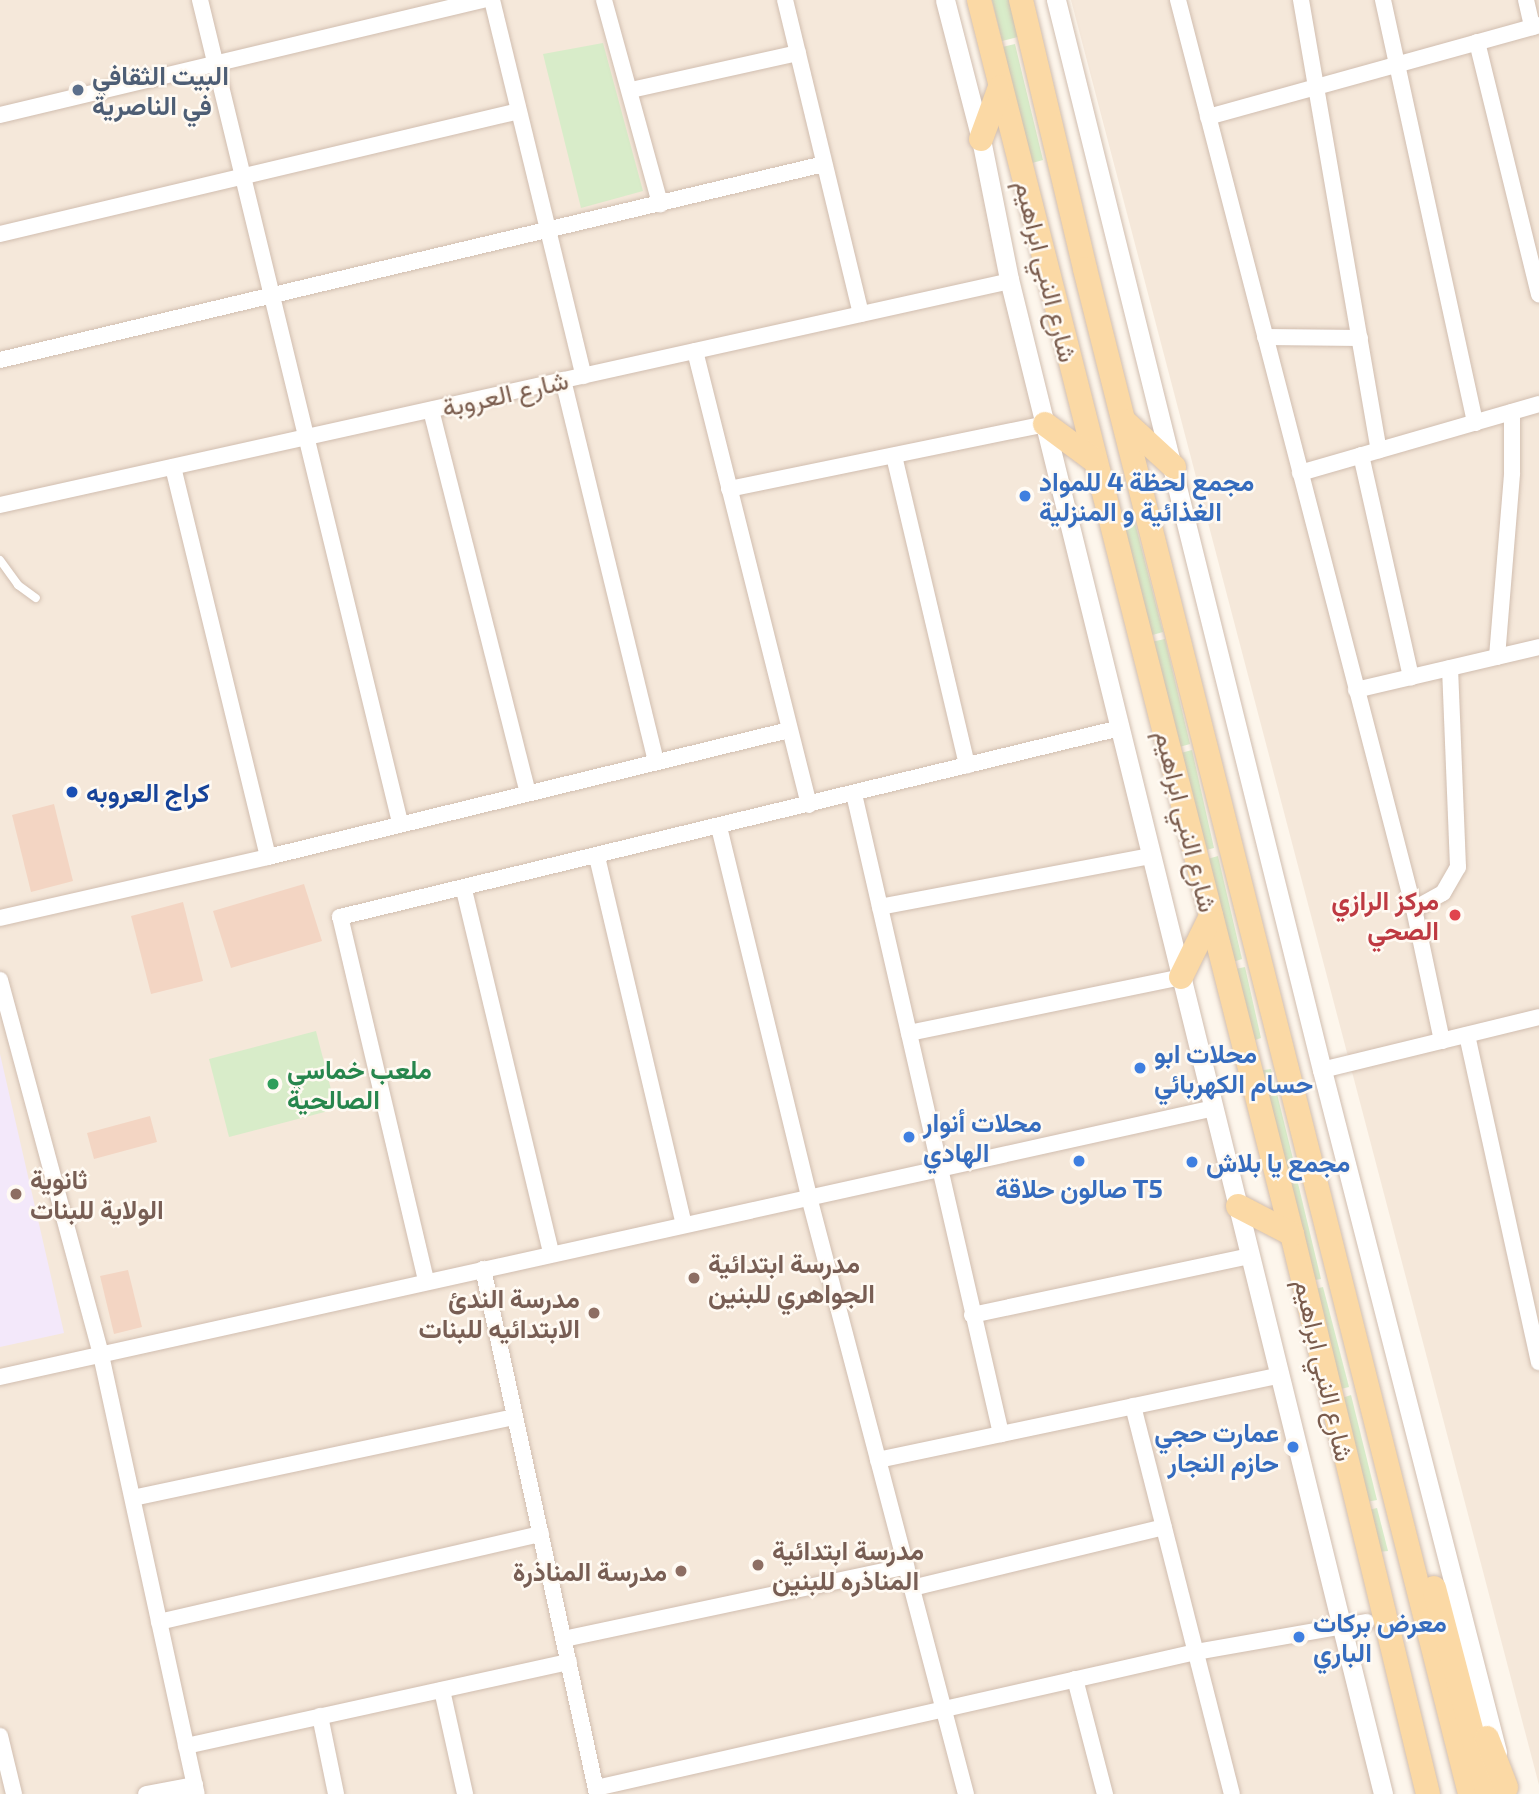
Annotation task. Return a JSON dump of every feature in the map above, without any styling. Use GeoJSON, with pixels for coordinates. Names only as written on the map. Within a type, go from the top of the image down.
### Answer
{"type":"FeatureCollection","features":[{"type":"Feature","properties":{"kind":"main road","name":"شارع النبي ابراهيم"},"geometry":{"type":"LineString","coordinates":[[979,0],[1292,1234],[1389,1643],[1428,1794]]}},
{"type":"Feature","properties":{"kind":"main road","name":"شارع النبي ابراهيم"},"geometry":{"type":"LineString","coordinates":[[1021,0],[1097,315],[1356,1336],[1436,1628]]}},
{"type":"Feature","properties":{"kind":"main road"},"geometry":{"type":"LineString","coordinates":[[981,139],[1000,87]]}},
{"type":"Feature","properties":{"kind":"main road"},"geometry":{"type":"LineString","coordinates":[[1060,324],[1097,315]]}},
{"type":"Feature","properties":{"kind":"main road"},"geometry":{"type":"LineString","coordinates":[[1070,363],[1108,358]]}},
{"type":"Feature","properties":{"kind":"main road"},"geometry":{"type":"LineString","coordinates":[[1124,421],[1174,467]]}},
{"type":"Feature","properties":{"kind":"main road"},"geometry":{"type":"LineString","coordinates":[[1045,424],[1096,461]]}},
{"type":"Feature","properties":{"kind":"main road"},"geometry":{"type":"LineString","coordinates":[[1181,976],[1211,916]]}},
{"type":"Feature","properties":{"kind":"main road"},"geometry":{"type":"LineString","coordinates":[[1238,1206],[1292,1234]]}},
{"type":"Feature","properties":{"kind":"main road"},"geometry":{"type":"LineString","coordinates":[[1319,1346],[1367,1622],[1411,1794]]}},
{"type":"Feature","properties":{"kind":"main road"},"geometry":{"type":"LineString","coordinates":[[1436,1628],[1500,1792]]}},
{"type":"Feature","properties":{"kind":"main road"},"geometry":{"type":"LineString","coordinates":[[1436,1628],[1470,1794]]}},
{"type":"Feature","properties":{"kind":"street"},"geometry":{"type":"LineString","coordinates":[[200,0],[400,822]]}},
{"type":"Feature","properties":{"kind":"street"},"geometry":{"type":"LineString","coordinates":[[0,114],[482,0]]}},
{"type":"Feature","properties":{"kind":"street"},"geometry":{"type":"LineString","coordinates":[[492,0],[584,376]]}},
{"type":"Feature","properties":{"kind":"street"},"geometry":{"type":"LineString","coordinates":[[604,0],[631,90],[660,204]]}},
{"type":"Feature","properties":{"kind":"street"},"geometry":{"type":"LineString","coordinates":[[785,0],[861,314]]}},
{"type":"Feature","properties":{"kind":"street"},"geometry":{"type":"LineString","coordinates":[[945,0],[981,139],[1010,281],[1383,1794]]}},
{"type":"Feature","properties":{"kind":"street"},"geometry":{"type":"LineString","coordinates":[[1056,0],[1174,467],[1500,1792]]}},
{"type":"Feature","properties":{"kind":"street"},"geometry":{"type":"LineString","coordinates":[[1178,0],[1414,909],[1442,1041]]}},
{"type":"Feature","properties":{"kind":"street"},"geometry":{"type":"LineString","coordinates":[[1301,0],[1379,450]]}},
{"type":"Feature","properties":{"kind":"street"},"geometry":{"type":"LineString","coordinates":[[1383,0],[1475,423]]}},
{"type":"Feature","properties":{"kind":"street"},"geometry":{"type":"LineString","coordinates":[[1208,117],[1535,26],[1526,0]]}},
{"type":"Feature","properties":{"kind":"street"},"geometry":{"type":"LineString","coordinates":[[1478,42],[1539,294]]}},
{"type":"Feature","properties":{"kind":"street"},"geometry":{"type":"LineString","coordinates":[[631,90],[798,53]]}},
{"type":"Feature","properties":{"kind":"street"},"geometry":{"type":"LineString","coordinates":[[0,234],[519,111]]}},
{"type":"Feature","properties":{"kind":"street"},"geometry":{"type":"LineString","coordinates":[[0,360],[824,164]]}},
{"type":"Feature","properties":{"kind":"street","name":"شارع العروبة"},"geometry":{"type":"LineString","coordinates":[[0,504],[1010,281]]}},
{"type":"Feature","properties":{"kind":"street"},"geometry":{"type":"LineString","coordinates":[[1265,337],[1360,338]]}},
{"type":"Feature","properties":{"kind":"street"},"geometry":{"type":"LineString","coordinates":[[695,351],[809,805]]}},
{"type":"Feature","properties":{"kind":"street"},"geometry":{"type":"LineString","coordinates":[[563,380],[656,761]]}},
{"type":"Feature","properties":{"kind":"street"},"geometry":{"type":"LineString","coordinates":[[1300,473],[1539,404]]}},
{"type":"Feature","properties":{"kind":"street"},"geometry":{"type":"LineString","coordinates":[[431,410],[528,792]]}},
{"type":"Feature","properties":{"kind":"street"},"geometry":{"type":"LineString","coordinates":[[1497,657],[1512,473],[1512,412]]}},
{"type":"Feature","properties":{"kind":"street"},"geometry":{"type":"LineString","coordinates":[[730,489],[1045,424]]}},
{"type":"Feature","properties":{"kind":"street"},"geometry":{"type":"LineString","coordinates":[[1361,455],[1411,677]]}},
{"type":"Feature","properties":{"kind":"street"},"geometry":{"type":"LineString","coordinates":[[894,456],[967,766]]}},
{"type":"Feature","properties":{"kind":"street"},"geometry":{"type":"LineString","coordinates":[[173,467],[268,857]]}},
{"type":"Feature","properties":{"kind":"street"},"geometry":{"type":"LineString","coordinates":[[1356,690],[1539,647]]}},
{"type":"Feature","properties":{"kind":"street"},"geometry":{"type":"LineString","coordinates":[[1414,909],[1443,893],[1458,867],[1450,668]]}},
{"type":"Feature","properties":{"kind":"street"},"geometry":{"type":"LineString","coordinates":[[426,1280],[340,917],[464,890],[1120,728]]}},
{"type":"Feature","properties":{"kind":"street"},"geometry":{"type":"LineString","coordinates":[[0,918],[268,857],[400,822],[789,730]]}},
{"type":"Feature","properties":{"kind":"street"},"geometry":{"type":"LineString","coordinates":[[854,794],[1001,1434]]}},
{"type":"Feature","properties":{"kind":"street"},"geometry":{"type":"LineString","coordinates":[[719,827],[809,1197],[966,1794]]}},
{"type":"Feature","properties":{"kind":"street"},"geometry":{"type":"LineString","coordinates":[[880,907],[1152,856]]}},
{"type":"Feature","properties":{"kind":"street"},"geometry":{"type":"LineString","coordinates":[[597,857],[684,1224]]}},
{"type":"Feature","properties":{"kind":"street"},"geometry":{"type":"LineString","coordinates":[[464,890],[551,1253]]}},
{"type":"Feature","properties":{"kind":"street"},"geometry":{"type":"LineString","coordinates":[[909,1033],[1181,976]]}},
{"type":"Feature","properties":{"kind":"street"},"geometry":{"type":"LineString","coordinates":[[0,981],[3,1008],[100,1355],[196,1789],[146,1794]]}},
{"type":"Feature","properties":{"kind":"street"},"geometry":{"type":"LineString","coordinates":[[1322,1070],[1539,1017]]}},
{"type":"Feature","properties":{"kind":"street"},"geometry":{"type":"LineString","coordinates":[[1467,1035],[1537,1338],[1539,1362]]}},
{"type":"Feature","properties":{"kind":"street"},"geometry":{"type":"LineString","coordinates":[[0,1377],[426,1280],[1214,1108]]}},
{"type":"Feature","properties":{"kind":"street"},"geometry":{"type":"LineString","coordinates":[[972,1315],[1250,1256]]}},
{"type":"Feature","properties":{"kind":"street"},"geometry":{"type":"LineString","coordinates":[[483,1269],[597,1791],[943,1708],[1196,1652],[1367,1622]]}},
{"type":"Feature","properties":{"kind":"street"},"geometry":{"type":"LineString","coordinates":[[878,1460],[1280,1375]]}},
{"type":"Feature","properties":{"kind":"street"},"geometry":{"type":"LineString","coordinates":[[1133,1406],[1232,1794]]}},
{"type":"Feature","properties":{"kind":"street"},"geometry":{"type":"LineString","coordinates":[[133,1499],[515,1417]]}},
{"type":"Feature","properties":{"kind":"street"},"geometry":{"type":"LineString","coordinates":[[912,1588],[1164,1527]]}},
{"type":"Feature","properties":{"kind":"street"},"geometry":{"type":"LineString","coordinates":[[159,1622],[541,1534]]}},
{"type":"Feature","properties":{"kind":"street"},"geometry":{"type":"LineString","coordinates":[[564,1639],[906,1566]]}},
{"type":"Feature","properties":{"kind":"street"},"geometry":{"type":"LineString","coordinates":[[186,1746],[569,1662]]}},
{"type":"Feature","properties":{"kind":"street"},"geometry":{"type":"LineString","coordinates":[[1075,1679],[1105,1794]]}},
{"type":"Feature","properties":{"kind":"street"},"geometry":{"type":"LineString","coordinates":[[442,1690],[465,1794]]}},
{"type":"Feature","properties":{"kind":"street"},"geometry":{"type":"LineString","coordinates":[[320,1716],[336,1794]]}},
{"type":"Feature","properties":{"kind":"street"},"geometry":{"type":"LineString","coordinates":[[0,1736],[14,1794]]}},
{"type":"Feature","properties":{"kind":"lane"},"geometry":{"type":"LineString","coordinates":[[0,560],[18,585],[36,598]]}},
{"type":"Feature","properties":{"kind":"shaded area"},"geometry":{"type":"Polygon","coordinates":[[[0,0],[947,0],[1382,1794],[0,1794],[0,0]]]}},
{"type":"Feature","properties":{"kind":"shaded area"},"geometry":{"type":"Polygon","coordinates":[[[1071,0],[1539,0],[1539,1785],[1071,0]]]}},
{"type":"Feature","properties":{"kind":"shaded area","name":"ثانوية الولاية للبنات"},"geometry":{"type":"Polygon","coordinates":[[[0,1054],[64,1333],[0,1347],[0,1054]]]}},
{"type":"Feature","properties":{"kind":"green space"},"geometry":{"type":"Polygon","coordinates":[[[992,0],[1009,0],[1018,37],[1002,41],[992,0]]]}},
{"type":"Feature","properties":{"kind":"green space"},"geometry":{"type":"Polygon","coordinates":[[[603,43],[643,191],[581,208],[543,54],[603,43]]]}},
{"type":"Feature","properties":{"kind":"green space"},"geometry":{"type":"Polygon","coordinates":[[[1015,44],[1043,160],[1025,165],[998,48],[1015,44]]]}},
{"type":"Feature","properties":{"kind":"green space"},"geometry":{"type":"Polygon","coordinates":[[[1132,511],[1163,632],[1149,636],[1118,514],[1132,511]]]}},
{"type":"Feature","properties":{"kind":"green space"},"geometry":{"type":"Polygon","coordinates":[[[1165,639],[1190,744],[1176,748],[1151,642],[1165,639]]]}},
{"type":"Feature","properties":{"kind":"green space"},"geometry":{"type":"Polygon","coordinates":[[[1192,750],[1214,848],[1202,851],[1177,754],[1192,750]]]}},
{"type":"Feature","properties":{"kind":"green space"},"geometry":{"type":"Polygon","coordinates":[[[1218,856],[1242,959],[1230,963],[1204,860],[1218,856]]]}},
{"type":"Feature","properties":{"kind":"green space"},"geometry":{"type":"Polygon","coordinates":[[[1245,967],[1261,1038],[1249,1042],[1231,970],[1245,967]]]}},
{"type":"Feature","properties":{"kind":"green space","name":"ملعب خماسي الصالحية"},"geometry":{"type":"Polygon","coordinates":[[[316,1031],[336,1109],[229,1137],[209,1059],[316,1031]]]}},
{"type":"Feature","properties":{"kind":"green space"},"geometry":{"type":"Polygon","coordinates":[[[1271,1069],[1295,1167],[1281,1171],[1257,1071],[1271,1069]]]}},
{"type":"Feature","properties":{"kind":"green space"},"geometry":{"type":"Polygon","coordinates":[[[1296,1175],[1321,1279],[1310,1281],[1283,1178],[1296,1175]]]}},
{"type":"Feature","properties":{"kind":"green space"},"geometry":{"type":"Polygon","coordinates":[[[1323,1287],[1349,1387],[1337,1390],[1311,1290],[1323,1287]]]}},
{"type":"Feature","properties":{"kind":"green space"},"geometry":{"type":"Polygon","coordinates":[[[1351,1395],[1377,1500],[1366,1502],[1339,1399],[1351,1395]]]}},
{"type":"Feature","properties":{"kind":"green space"},"geometry":{"type":"Polygon","coordinates":[[[1377,1508],[1388,1551],[1378,1552],[1368,1510],[1377,1508]]]}},
{"type":"Feature","properties":{"kind":"building"},"geometry":{"type":"Polygon","coordinates":[[[54,804],[73,881],[31,892],[12,815],[54,804]]]}},
{"type":"Feature","properties":{"kind":"building"},"geometry":{"type":"Polygon","coordinates":[[[304,884],[322,941],[231,968],[213,911],[304,884]]]}},
{"type":"Feature","properties":{"kind":"building"},"geometry":{"type":"Polygon","coordinates":[[[183,902],[203,981],[151,994],[131,916],[183,902]]]}},
{"type":"Feature","properties":{"kind":"building"},"geometry":{"type":"Polygon","coordinates":[[[150,1116],[157,1142],[94,1159],[87,1133],[150,1116]]]}},
{"type":"Feature","properties":{"kind":"building"},"geometry":{"type":"Polygon","coordinates":[[[128,1270],[142,1327],[114,1334],[100,1276],[128,1270]]]}},
{"type":"Feature","properties":{"kind":"place","name":"البيت الثقافي في الناصرية"},"geometry":{"type":"Point","coordinates":[78,90]}},
{"type":"Feature","properties":{"kind":"place","name":"مجمع لحظة 4 للمواد الغذائية و المنزلية"},"geometry":{"type":"Point","coordinates":[1025,496]}},
{"type":"Feature","properties":{"kind":"place","name":"كراج العروبه"},"geometry":{"type":"Point","coordinates":[72,792]}},
{"type":"Feature","properties":{"kind":"place","name":"مركز الرازي الصحي"},"geometry":{"type":"Point","coordinates":[1455,915]}},
{"type":"Feature","properties":{"kind":"place","name":"محلات ابو حسام الكهربائي"},"geometry":{"type":"Point","coordinates":[1140,1068]}},
{"type":"Feature","properties":{"kind":"place","name":"ملعب خماسي الصالحية"},"geometry":{"type":"Point","coordinates":[273,1084]}},
{"type":"Feature","properties":{"kind":"place","name":"محلات أنوار الهادي"},"geometry":{"type":"Point","coordinates":[909,1137]}},
{"type":"Feature","properties":{"kind":"place","name":"صالون حلاقة T5"},"geometry":{"type":"Point","coordinates":[1079,1161]}},
{"type":"Feature","properties":{"kind":"place","name":"مجمع يا بلاش"},"geometry":{"type":"Point","coordinates":[1192,1162]}},
{"type":"Feature","properties":{"kind":"place","name":"ثانوية الولاية للبنات"},"geometry":{"type":"Point","coordinates":[16,1194]}},
{"type":"Feature","properties":{"kind":"place","name":"مدرسة ابتدائية الجواهري للبنين"},"geometry":{"type":"Point","coordinates":[694,1278]}},
{"type":"Feature","properties":{"kind":"place","name":"مدرسة الندئ الابتدائيه للبنات"},"geometry":{"type":"Point","coordinates":[594,1313]}},
{"type":"Feature","properties":{"kind":"place","name":"عمارت حجي حازم النجار"},"geometry":{"type":"Point","coordinates":[1293,1447]}},
{"type":"Feature","properties":{"kind":"place","name":"مدرسة ابتدائية المناذره للبنين"},"geometry":{"type":"Point","coordinates":[758,1565]}},
{"type":"Feature","properties":{"kind":"place","name":"مدرسة المناذرة"},"geometry":{"type":"Point","coordinates":[681,1571]}},
{"type":"Feature","properties":{"kind":"place","name":"معرض بركات الباري"},"geometry":{"type":"Point","coordinates":[1299,1637]}}]}
